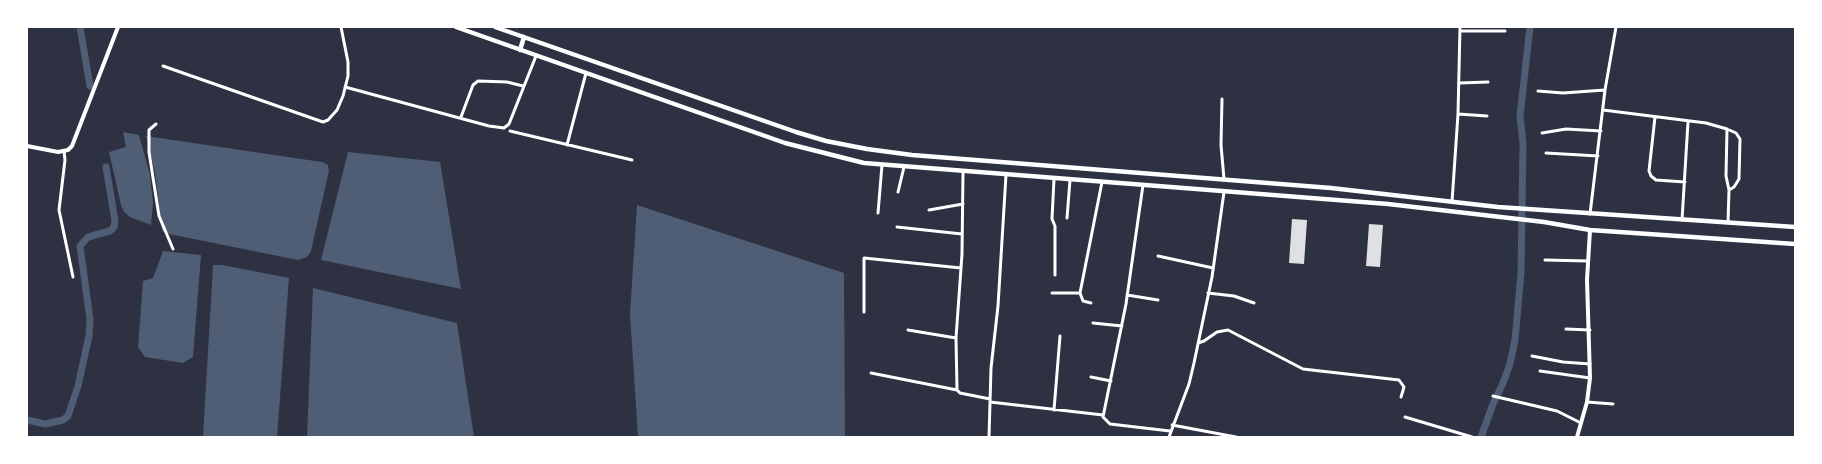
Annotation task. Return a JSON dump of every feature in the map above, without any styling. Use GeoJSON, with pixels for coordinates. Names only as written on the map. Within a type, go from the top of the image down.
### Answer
{"type":"FeatureCollection","features":[{"type":"Feature","properties":{"kind":"main road"},"geometry":{"type":"LineString","coordinates":[[456,27],[785,143],[840,158],[882,165],[904,168],[1388,204],[1532,220],[1590,230],[1795,244]]}},
{"type":"Feature","properties":{"kind":"main road"},"geometry":{"type":"LineString","coordinates":[[495,27],[778,127],[840,144],[912,155],[1338,188],[1533,210],[1682,221],[1795,227]]}},
{"type":"Feature","properties":{"kind":"main road"},"geometry":{"type":"LineString","coordinates":[[520,50],[524,37]]}},
{"type":"Feature","properties":{"kind":"street"},"geometry":{"type":"LineString","coordinates":[[27,146],[58,152],[68,150],[72,146],[118,27]]}},
{"type":"Feature","properties":{"kind":"street"},"geometry":{"type":"LineString","coordinates":[[163,66],[317,122],[323,122],[328,120],[337,110],[345,87],[348,62],[341,27]]}},
{"type":"Feature","properties":{"kind":"street"},"geometry":{"type":"LineString","coordinates":[[1590,214],[1603,110],[1616,27]]}},
{"type":"Feature","properties":{"kind":"street"},"geometry":{"type":"LineString","coordinates":[[1452,202],[1458,114],[1460,29],[1505,31]]}},
{"type":"Feature","properties":{"kind":"street"},"geometry":{"type":"LineString","coordinates":[[345,87],[461,117],[489,126],[504,128],[509,124],[536,56]]}},
{"type":"Feature","properties":{"kind":"street"},"geometry":{"type":"LineString","coordinates":[[567,145],[586,74]]}},
{"type":"Feature","properties":{"kind":"street"},"geometry":{"type":"LineString","coordinates":[[461,117],[473,85],[478,81],[507,82],[523,86]]}},
{"type":"Feature","properties":{"kind":"street"},"geometry":{"type":"LineString","coordinates":[[1459,83],[1488,82]]}},
{"type":"Feature","properties":{"kind":"street"},"geometry":{"type":"LineString","coordinates":[[1538,91],[1563,93],[1606,90]]}},
{"type":"Feature","properties":{"kind":"street"},"geometry":{"type":"LineString","coordinates":[[1222,99],[1221,145],[1224,179]]}},
{"type":"Feature","properties":{"kind":"street"},"geometry":{"type":"LineString","coordinates":[[1603,110],[1688,122],[1706,123],[1736,133],[1740,139],[1739,179],[1734,187],[1729,190]]}},
{"type":"Feature","properties":{"kind":"street"},"geometry":{"type":"LineString","coordinates":[[1458,114],[1487,116]]}},
{"type":"Feature","properties":{"kind":"street"},"geometry":{"type":"LineString","coordinates":[[1655,117],[1649,171],[1650,176],[1656,180],[1684,182]]}},
{"type":"Feature","properties":{"kind":"street"},"geometry":{"type":"LineString","coordinates":[[1682,221],[1688,122]]}},
{"type":"Feature","properties":{"kind":"street"},"geometry":{"type":"LineString","coordinates":[[156,124],[149,130],[149,152],[159,216],[173,249]]}},
{"type":"Feature","properties":{"kind":"street"},"geometry":{"type":"LineString","coordinates":[[1542,133],[1566,129],[1601,131]]}},
{"type":"Feature","properties":{"kind":"street"},"geometry":{"type":"LineString","coordinates":[[1727,129],[1726,176],[1729,190],[1728,223]]}},
{"type":"Feature","properties":{"kind":"street"},"geometry":{"type":"LineString","coordinates":[[510,131],[632,160]]}},
{"type":"Feature","properties":{"kind":"street"},"geometry":{"type":"LineString","coordinates":[[64,151],[65,160],[60,210],[73,277]]}},
{"type":"Feature","properties":{"kind":"street"},"geometry":{"type":"LineString","coordinates":[[1546,153],[1598,156]]}},
{"type":"Feature","properties":{"kind":"street"},"geometry":{"type":"LineString","coordinates":[[878,213],[882,165]]}},
{"type":"Feature","properties":{"kind":"street"},"geometry":{"type":"LineString","coordinates":[[898,192],[904,168]]}},
{"type":"Feature","properties":{"kind":"street"},"geometry":{"type":"LineString","coordinates":[[957,390],[956,338],[961,268],[963,172]]}},
{"type":"Feature","properties":{"kind":"street"},"geometry":{"type":"LineString","coordinates":[[989,437],[991,368],[998,298],[1006,175]]}},
{"type":"Feature","properties":{"kind":"street"},"geometry":{"type":"LineString","coordinates":[[1054,178],[1052,219],[1055,226],[1055,275]]}},
{"type":"Feature","properties":{"kind":"street"},"geometry":{"type":"LineString","coordinates":[[1067,218],[1070,180]]}},
{"type":"Feature","properties":{"kind":"street"},"geometry":{"type":"LineString","coordinates":[[1091,303],[1083,301],[1080,293],[1102,182]]}},
{"type":"Feature","properties":{"kind":"street"},"geometry":{"type":"LineString","coordinates":[[1143,186],[1122,326],[1103,415],[1104,419],[1110,424],[1170,431]]}},
{"type":"Feature","properties":{"kind":"street"},"geometry":{"type":"LineString","coordinates":[[1169,437],[1172,425],[1189,384],[1213,268],[1224,192]]}},
{"type":"Feature","properties":{"kind":"street"},"geometry":{"type":"LineString","coordinates":[[930,210],[963,204]]}},
{"type":"Feature","properties":{"kind":"street"},"geometry":{"type":"LineString","coordinates":[[897,227],[962,234]]}},
{"type":"Feature","properties":{"kind":"street"},"geometry":{"type":"LineString","coordinates":[[1577,437],[1587,402],[1590,378],[1588,261],[1590,230]]}},
{"type":"Feature","properties":{"kind":"street"},"geometry":{"type":"LineString","coordinates":[[1158,256],[1213,268]]}},
{"type":"Feature","properties":{"kind":"street"},"geometry":{"type":"LineString","coordinates":[[864,312],[864,258],[961,268]]}},
{"type":"Feature","properties":{"kind":"street"},"geometry":{"type":"LineString","coordinates":[[1545,260],[1588,261]]}},
{"type":"Feature","properties":{"kind":"street"},"geometry":{"type":"LineString","coordinates":[[1052,293],[1080,293]]}},
{"type":"Feature","properties":{"kind":"street"},"geometry":{"type":"LineString","coordinates":[[1208,293],[1234,296],[1254,303]]}},
{"type":"Feature","properties":{"kind":"street"},"geometry":{"type":"LineString","coordinates":[[1127,295],[1158,300]]}},
{"type":"Feature","properties":{"kind":"street"},"geometry":{"type":"LineString","coordinates":[[1093,323],[1122,326]]}},
{"type":"Feature","properties":{"kind":"street"},"geometry":{"type":"LineString","coordinates":[[1566,329],[1590,330]]}},
{"type":"Feature","properties":{"kind":"street"},"geometry":{"type":"LineString","coordinates":[[908,330],[956,338]]}},
{"type":"Feature","properties":{"kind":"street"},"geometry":{"type":"LineString","coordinates":[[1198,343],[1217,332],[1228,330],[1304,369],[1399,380],[1404,387],[1401,397]]}},
{"type":"Feature","properties":{"kind":"street"},"geometry":{"type":"LineString","coordinates":[[1054,410],[1060,336]]}},
{"type":"Feature","properties":{"kind":"street"},"geometry":{"type":"LineString","coordinates":[[1532,356],[1562,362],[1590,364]]}},
{"type":"Feature","properties":{"kind":"street"},"geometry":{"type":"LineString","coordinates":[[1540,371],[1590,378]]}},
{"type":"Feature","properties":{"kind":"street"},"geometry":{"type":"LineString","coordinates":[[871,373],[957,390],[960,393],[990,401],[1103,415]]}},
{"type":"Feature","properties":{"kind":"street"},"geometry":{"type":"LineString","coordinates":[[1091,377],[1111,381]]}},
{"type":"Feature","properties":{"kind":"street"},"geometry":{"type":"LineString","coordinates":[[1493,396],[1557,411],[1581,423]]}},
{"type":"Feature","properties":{"kind":"street"},"geometry":{"type":"LineString","coordinates":[[1587,402],[1614,404]]}},
{"type":"Feature","properties":{"kind":"street"},"geometry":{"type":"LineString","coordinates":[[1405,417],[1472,437]]}},
{"type":"Feature","properties":{"kind":"street"},"geometry":{"type":"LineString","coordinates":[[1172,425],[1236,437]]}},
{"type":"Feature","properties":{"kind":"water"},"geometry":{"type":"Polygon","coordinates":[[[123,132],[139,135],[150,175],[153,203],[151,225],[130,217],[124,212],[121,205],[109,152],[126,147],[123,132]]]}},
{"type":"Feature","properties":{"kind":"water"},"geometry":{"type":"Polygon","coordinates":[[[146,136],[322,162],[328,165],[329,171],[311,251],[307,257],[298,260],[169,234],[162,231],[155,172],[146,136]]]}},
{"type":"Feature","properties":{"kind":"water"},"geometry":{"type":"Polygon","coordinates":[[[348,152],[440,162],[461,289],[321,260],[348,152]]]}},
{"type":"Feature","properties":{"kind":"water"},"geometry":{"type":"Polygon","coordinates":[[[637,205],[844,273],[845,437],[638,437],[630,314],[637,205]]]}},
{"type":"Feature","properties":{"kind":"water"},"geometry":{"type":"Polygon","coordinates":[[[163,251],[201,255],[193,357],[183,363],[145,357],[138,347],[143,281],[153,278],[163,251]]]}},
{"type":"Feature","properties":{"kind":"water"},"geometry":{"type":"Polygon","coordinates":[[[213,265],[222,265],[289,278],[277,437],[203,437],[213,265]]]}},
{"type":"Feature","properties":{"kind":"water"},"geometry":{"type":"Polygon","coordinates":[[[313,288],[457,323],[474,437],[307,437],[313,288]]]}},
{"type":"Feature","properties":{"kind":"building"},"geometry":{"type":"Polygon","coordinates":[[[1292,219],[1307,220],[1304,264],[1289,263],[1292,219]]]}},
{"type":"Feature","properties":{"kind":"building"},"geometry":{"type":"Polygon","coordinates":[[[1369,224],[1383,225],[1380,267],[1366,266],[1369,224]]]}},
{"type":"Feature","properties":{"kind":"waterway"},"geometry":{"type":"LineString","coordinates":[[80,27],[90,86]]}},
{"type":"Feature","properties":{"kind":"waterway"},"geometry":{"type":"LineString","coordinates":[[1481,437],[1510,364],[1515,340],[1521,273],[1523,144],[1520,116],[1530,27]]}},
{"type":"Feature","properties":{"kind":"waterway"},"geometry":{"type":"LineString","coordinates":[[27,420],[45,424],[63,420],[68,416],[78,386],[89,336],[90,319],[80,246],[88,237],[110,231],[114,227],[115,221],[106,167]]}}]}
